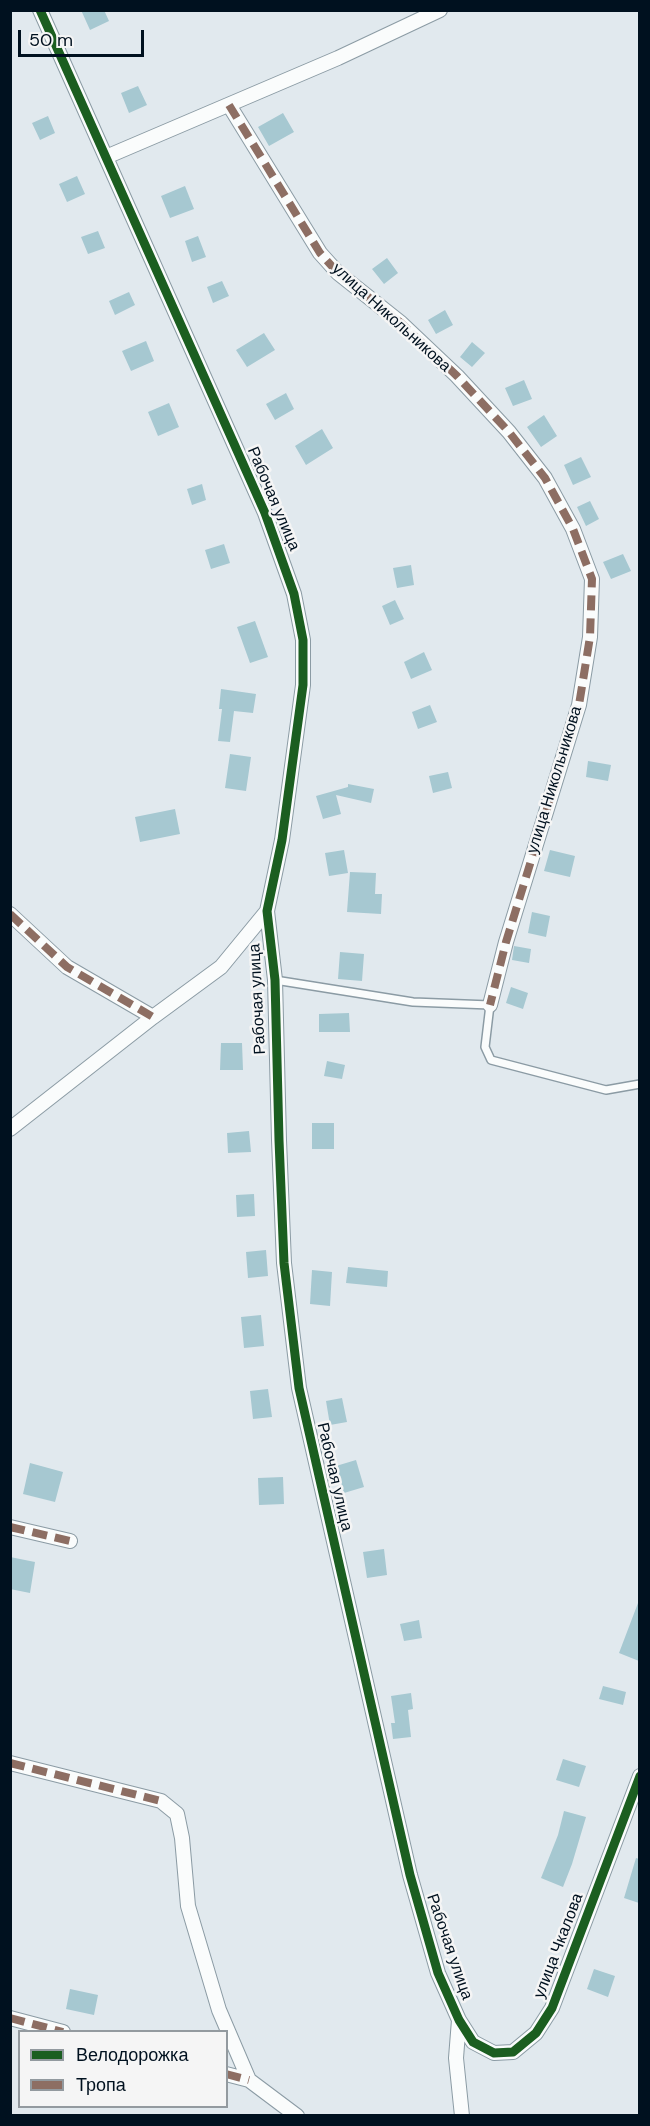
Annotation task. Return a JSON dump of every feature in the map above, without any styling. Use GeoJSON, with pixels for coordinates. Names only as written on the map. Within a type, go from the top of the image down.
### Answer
{"type":"FeatureCollection","features":[{"type":"Feature","properties":{"kind":"street","name":"Рабочая улица"},"geometry":{"type":"LineString","coordinates":[[40,10],[265,513],[294,594],[303,640],[303,685],[282,840],[267,911],[275,980],[284,1263],[299,1388],[410,1875],[438,1973],[459,2020]]}},
{"type":"Feature","properties":{"kind":"street"},"geometry":{"type":"LineString","coordinates":[[106,157],[229,105],[440,10]]}},
{"type":"Feature","properties":{"kind":"street","name":"улица Никольникова"},"geometry":{"type":"LineString","coordinates":[[229,105],[320,253],[338,273],[401,323],[457,376],[509,432],[545,478],[573,529],[592,579],[590,637],[579,705],[506,942],[490,1005]]}},
{"type":"Feature","properties":{"kind":"street"},"geometry":{"type":"LineString","coordinates":[[10,1129],[153,1017],[221,968],[267,911]]}},
{"type":"Feature","properties":{"kind":"street"},"geometry":{"type":"LineString","coordinates":[[11,913],[67,967],[153,1017]]}},
{"type":"Feature","properties":{"kind":"street"},"geometry":{"type":"LineString","coordinates":[[10,1527],[70,1541]]}},
{"type":"Feature","properties":{"kind":"street"},"geometry":{"type":"LineString","coordinates":[[10,1763],[162,1801],[177,1814],[182,1838],[188,1906],[219,2010],[228,2030]]}},
{"type":"Feature","properties":{"kind":"street","name":"улица Чкалова"},"geometry":{"type":"LineString","coordinates":[[459,2020],[473,2042],[494,2052],[513,2052],[536,2033],[552,2008],[639,1776]]}},
{"type":"Feature","properties":{"kind":"street"},"geometry":{"type":"LineString","coordinates":[[10,2018],[59,2030]]}},
{"type":"Feature","properties":{"kind":"street"},"geometry":{"type":"LineString","coordinates":[[459,2020],[456,2058],[462,2115]]}},
{"type":"Feature","properties":{"kind":"street"},"geometry":{"type":"LineString","coordinates":[[228,2031],[249,2080]]}},
{"type":"Feature","properties":{"kind":"street"},"geometry":{"type":"LineString","coordinates":[[228,2075],[249,2080],[297,2115]]}},
{"type":"Feature","properties":{"kind":"lane"},"geometry":{"type":"LineString","coordinates":[[275,980],[413,1002],[490,1005],[485,1047],[491,1060],[606,1090],[639,1084]]}},
{"type":"Feature","properties":{"kind":"building"},"geometry":{"type":"Polygon","coordinates":[[[81,10],[104,10],[109,21],[90,30],[81,10]]]}},
{"type":"Feature","properties":{"kind":"building"},"geometry":{"type":"Polygon","coordinates":[[[138,86],[147,105],[129,113],[121,93],[138,86]]]}},
{"type":"Feature","properties":{"kind":"building"},"geometry":{"type":"Polygon","coordinates":[[[283,113],[294,132],[269,146],[258,127],[283,113]]]}},
{"type":"Feature","properties":{"kind":"building"},"geometry":{"type":"Polygon","coordinates":[[[48,116],[55,133],[40,140],[32,123],[48,116]]]}},
{"type":"Feature","properties":{"kind":"building"},"geometry":{"type":"Polygon","coordinates":[[[77,176],[85,194],[67,202],[59,184],[77,176]]]}},
{"type":"Feature","properties":{"kind":"building"},"geometry":{"type":"Polygon","coordinates":[[[185,186],[194,209],[170,218],[161,196],[185,186]]]}},
{"type":"Feature","properties":{"kind":"building"},"geometry":{"type":"Polygon","coordinates":[[[98,231],[105,248],[88,254],[81,237],[98,231]]]}},
{"type":"Feature","properties":{"kind":"building"},"geometry":{"type":"Polygon","coordinates":[[[198,236],[206,257],[192,262],[185,241],[198,236]]]}},
{"type":"Feature","properties":{"kind":"building"},"geometry":{"type":"Polygon","coordinates":[[[387,258],[398,273],[384,284],[372,269],[387,258]]]}},
{"type":"Feature","properties":{"kind":"building"},"geometry":{"type":"Polygon","coordinates":[[[222,281],[229,296],[213,303],[207,287],[222,281]]]}},
{"type":"Feature","properties":{"kind":"building"},"geometry":{"type":"Polygon","coordinates":[[[129,292],[135,305],[115,315],[109,301],[129,292]]]}},
{"type":"Feature","properties":{"kind":"building"},"geometry":{"type":"Polygon","coordinates":[[[445,310],[453,325],[436,334],[428,320],[445,310]]]}},
{"type":"Feature","properties":{"kind":"building"},"geometry":{"type":"Polygon","coordinates":[[[264,333],[275,350],[247,367],[236,350],[264,333]]]}},
{"type":"Feature","properties":{"kind":"building"},"geometry":{"type":"Polygon","coordinates":[[[146,341],[154,361],[131,371],[122,351],[146,341]]]}},
{"type":"Feature","properties":{"kind":"building"},"geometry":{"type":"Polygon","coordinates":[[[472,342],[485,353],[472,367],[460,357],[472,342]]]}},
{"type":"Feature","properties":{"kind":"building"},"geometry":{"type":"Polygon","coordinates":[[[524,380],[532,399],[513,406],[505,388],[524,380]]]}},
{"type":"Feature","properties":{"kind":"building"},"geometry":{"type":"Polygon","coordinates":[[[286,393],[294,409],[275,420],[266,404],[286,393]]]}},
{"type":"Feature","properties":{"kind":"building"},"geometry":{"type":"Polygon","coordinates":[[[169,403],[179,427],[158,436],[148,412],[169,403]]]}},
{"type":"Feature","properties":{"kind":"building"},"geometry":{"type":"Polygon","coordinates":[[[544,415],[557,436],[541,447],[527,427],[544,415]]]}},
{"type":"Feature","properties":{"kind":"building"},"geometry":{"type":"Polygon","coordinates":[[[322,429],[333,448],[306,465],[295,446],[322,429]]]}},
{"type":"Feature","properties":{"kind":"building"},"geometry":{"type":"Polygon","coordinates":[[[581,457],[591,477],[573,485],[564,465],[581,457]]]}},
{"type":"Feature","properties":{"kind":"building"},"geometry":{"type":"Polygon","coordinates":[[[202,484],[206,500],[192,505],[187,489],[202,484]]]}},
{"type":"Feature","properties":{"kind":"building"},"geometry":{"type":"Polygon","coordinates":[[[590,501],[599,519],[586,526],[577,507],[590,501]]]}},
{"type":"Feature","properties":{"kind":"building"},"geometry":{"type":"Polygon","coordinates":[[[224,544],[230,563],[211,569],[205,550],[224,544]]]}},
{"type":"Feature","properties":{"kind":"building"},"geometry":{"type":"Polygon","coordinates":[[[623,554],[631,571],[611,579],[603,562],[623,554]]]}},
{"type":"Feature","properties":{"kind":"building"},"geometry":{"type":"Polygon","coordinates":[[[411,565],[414,585],[397,588],[393,568],[411,565]]]}},
{"type":"Feature","properties":{"kind":"building"},"geometry":{"type":"Polygon","coordinates":[[[395,600],[404,619],[390,625],[382,606],[395,600]]]}},
{"type":"Feature","properties":{"kind":"building"},"geometry":{"type":"Polygon","coordinates":[[[255,621],[268,657],[250,663],[237,627],[255,621]]]}},
{"type":"Feature","properties":{"kind":"building"},"geometry":{"type":"Polygon","coordinates":[[[424,652],[432,670],[411,679],[404,662],[424,652]]]}},
{"type":"Feature","properties":{"kind":"building"},"geometry":{"type":"Polygon","coordinates":[[[221,689],[256,694],[253,713],[234,711],[230,742],[218,741],[222,709],[219,709],[221,689]]]}},
{"type":"Feature","properties":{"kind":"building"},"geometry":{"type":"Polygon","coordinates":[[[430,705],[437,722],[418,729],[412,712],[430,705]]]}},
{"type":"Feature","properties":{"kind":"building"},"geometry":{"type":"Polygon","coordinates":[[[230,754],[251,757],[246,791],[225,788],[230,754]]]}},
{"type":"Feature","properties":{"kind":"building"},"geometry":{"type":"Polygon","coordinates":[[[588,761],[611,765],[608,781],[586,777],[588,761]]]}},
{"type":"Feature","properties":{"kind":"building"},"geometry":{"type":"Polygon","coordinates":[[[448,772],[452,788],[433,793],[429,776],[448,772]]]}},
{"type":"Feature","properties":{"kind":"building"},"geometry":{"type":"Polygon","coordinates":[[[348,784],[374,789],[371,803],[336,795],[341,814],[323,819],[316,796],[348,787],[348,784]]]}},
{"type":"Feature","properties":{"kind":"building"},"geometry":{"type":"Polygon","coordinates":[[[175,809],[180,834],[140,842],[135,817],[175,809]]]}},
{"type":"Feature","properties":{"kind":"building"},"geometry":{"type":"Polygon","coordinates":[[[344,850],[348,873],[329,876],[325,853],[344,850]]]}},
{"type":"Feature","properties":{"kind":"building"},"geometry":{"type":"Polygon","coordinates":[[[550,850],[575,856],[570,877],[544,871],[550,850]]]}},
{"type":"Feature","properties":{"kind":"building"},"geometry":{"type":"Polygon","coordinates":[[[350,872],[376,873],[375,894],[382,894],[381,914],[347,912],[350,872]]]}},
{"type":"Feature","properties":{"kind":"building"},"geometry":{"type":"Polygon","coordinates":[[[532,912],[550,916],[546,937],[528,933],[532,912]]]}},
{"type":"Feature","properties":{"kind":"building"},"geometry":{"type":"Polygon","coordinates":[[[514,946],[531,949],[529,963],[512,960],[514,946]]]}},
{"type":"Feature","properties":{"kind":"building"},"geometry":{"type":"Polygon","coordinates":[[[340,952],[364,954],[362,981],[338,979],[340,952]]]}},
{"type":"Feature","properties":{"kind":"building"},"geometry":{"type":"Polygon","coordinates":[[[511,987],[528,993],[523,1009],[506,1003],[511,987]]]}},
{"type":"Feature","properties":{"kind":"building"},"geometry":{"type":"Polygon","coordinates":[[[349,1013],[350,1032],[319,1032],[319,1014],[349,1013]]]}},
{"type":"Feature","properties":{"kind":"building"},"geometry":{"type":"Polygon","coordinates":[[[221,1043],[242,1043],[243,1070],[220,1070],[221,1043]]]}},
{"type":"Feature","properties":{"kind":"building"},"geometry":{"type":"Polygon","coordinates":[[[327,1061],[345,1065],[342,1079],[324,1076],[327,1061]]]}},
{"type":"Feature","properties":{"kind":"building"},"geometry":{"type":"Polygon","coordinates":[[[312,1123],[334,1123],[334,1149],[312,1149],[312,1123]]]}},
{"type":"Feature","properties":{"kind":"building"},"geometry":{"type":"Polygon","coordinates":[[[249,1131],[251,1152],[228,1153],[227,1133],[249,1131]]]}},
{"type":"Feature","properties":{"kind":"building"},"geometry":{"type":"Polygon","coordinates":[[[254,1194],[255,1216],[237,1217],[236,1195],[254,1194]]]}},
{"type":"Feature","properties":{"kind":"building"},"geometry":{"type":"Polygon","coordinates":[[[266,1250],[268,1276],[248,1278],[246,1252],[266,1250]]]}},
{"type":"Feature","properties":{"kind":"building"},"geometry":{"type":"Polygon","coordinates":[[[348,1267],[388,1271],[387,1287],[346,1283],[348,1267]]]}},
{"type":"Feature","properties":{"kind":"building"},"geometry":{"type":"Polygon","coordinates":[[[312,1270],[332,1272],[330,1306],[310,1304],[312,1270]]]}},
{"type":"Feature","properties":{"kind":"building"},"geometry":{"type":"Polygon","coordinates":[[[261,1315],[264,1346],[244,1348],[241,1317],[261,1315]]]}},
{"type":"Feature","properties":{"kind":"building"},"geometry":{"type":"Polygon","coordinates":[[[268,1389],[272,1417],[253,1419],[250,1391],[268,1389]]]}},
{"type":"Feature","properties":{"kind":"building"},"geometry":{"type":"Polygon","coordinates":[[[342,1398],[347,1422],[330,1425],[326,1401],[342,1398]]]}},
{"type":"Feature","properties":{"kind":"building"},"geometry":{"type":"Polygon","coordinates":[[[356,1460],[364,1487],[344,1493],[336,1466],[356,1460]]]}},
{"type":"Feature","properties":{"kind":"building"},"geometry":{"type":"Polygon","coordinates":[[[30,1463],[63,1472],[55,1502],[23,1494],[30,1463]]]}},
{"type":"Feature","properties":{"kind":"building"},"geometry":{"type":"Polygon","coordinates":[[[283,1477],[284,1504],[259,1505],[258,1478],[283,1477]]]}},
{"type":"Feature","properties":{"kind":"building"},"geometry":{"type":"Polygon","coordinates":[[[384,1549],[387,1575],[367,1578],[363,1552],[384,1549]]]}},
{"type":"Feature","properties":{"kind":"building"},"geometry":{"type":"Polygon","coordinates":[[[10,1557],[35,1562],[30,1593],[10,1589],[10,1557]]]}},
{"type":"Feature","properties":{"kind":"building"},"geometry":{"type":"Polygon","coordinates":[[[639,1603],[639,1661],[619,1653],[639,1603]]]}},
{"type":"Feature","properties":{"kind":"building"},"geometry":{"type":"Polygon","coordinates":[[[419,1620],[422,1638],[404,1641],[400,1624],[419,1620]]]}},
{"type":"Feature","properties":{"kind":"building"},"geometry":{"type":"Polygon","coordinates":[[[603,1686],[626,1692],[623,1705],[599,1699],[603,1686]]]}},
{"type":"Feature","properties":{"kind":"building"},"geometry":{"type":"Polygon","coordinates":[[[411,1693],[413,1709],[408,1710],[411,1737],[393,1739],[391,1723],[395,1723],[391,1696],[411,1693]]]}},
{"type":"Feature","properties":{"kind":"building"},"geometry":{"type":"Polygon","coordinates":[[[563,1759],[586,1766],[579,1787],[556,1780],[563,1759]]]}},
{"type":"Feature","properties":{"kind":"building"},"geometry":{"type":"Polygon","coordinates":[[[564,1811],[586,1817],[563,1887],[541,1878],[558,1835],[564,1811]]]}},
{"type":"Feature","properties":{"kind":"building"},"geometry":{"type":"Polygon","coordinates":[[[636,1858],[639,1859],[639,1903],[624,1898],[636,1858]]]}},
{"type":"Feature","properties":{"kind":"building"},"geometry":{"type":"Polygon","coordinates":[[[594,1969],[615,1976],[608,1997],[587,1989],[594,1969]]]}},
{"type":"Feature","properties":{"kind":"building"},"geometry":{"type":"Polygon","coordinates":[[[70,1989],[98,1995],[94,2015],[66,2009],[70,1989]]]}},
{"type":"Feature","properties":{"kind":"marked path"},"geometry":{"type":"LineString","coordinates":[[229,105],[320,253],[338,273],[401,323],[457,376],[509,432],[545,478],[573,529],[592,579],[590,637],[579,705],[506,942],[490,1005]]}},
{"type":"Feature","properties":{"kind":"marked path"},"geometry":{"type":"LineString","coordinates":[[10,914],[67,967],[153,1017]]}},
{"type":"Feature","properties":{"kind":"marked path"},"geometry":{"type":"LineString","coordinates":[[10,1527],[70,1541]]}},
{"type":"Feature","properties":{"kind":"marked path"},"geometry":{"type":"LineString","coordinates":[[10,1763],[161,1801]]}},
{"type":"Feature","properties":{"kind":"marked path"},"geometry":{"type":"LineString","coordinates":[[10,2018],[55,2030]]}},
{"type":"Feature","properties":{"kind":"marked path"},"geometry":{"type":"LineString","coordinates":[[228,2075],[249,2080]]}},
{"type":"Feature","properties":{"kind":"cycle path"},"geometry":{"type":"LineString","coordinates":[[40,10],[265,513],[294,594],[303,640],[303,685],[282,840],[267,911],[275,980],[284,1263],[299,1388],[410,1875],[438,1973],[459,2020],[473,2042],[494,2053],[513,2052],[536,2033],[552,2008],[640,1776]]}}]}
